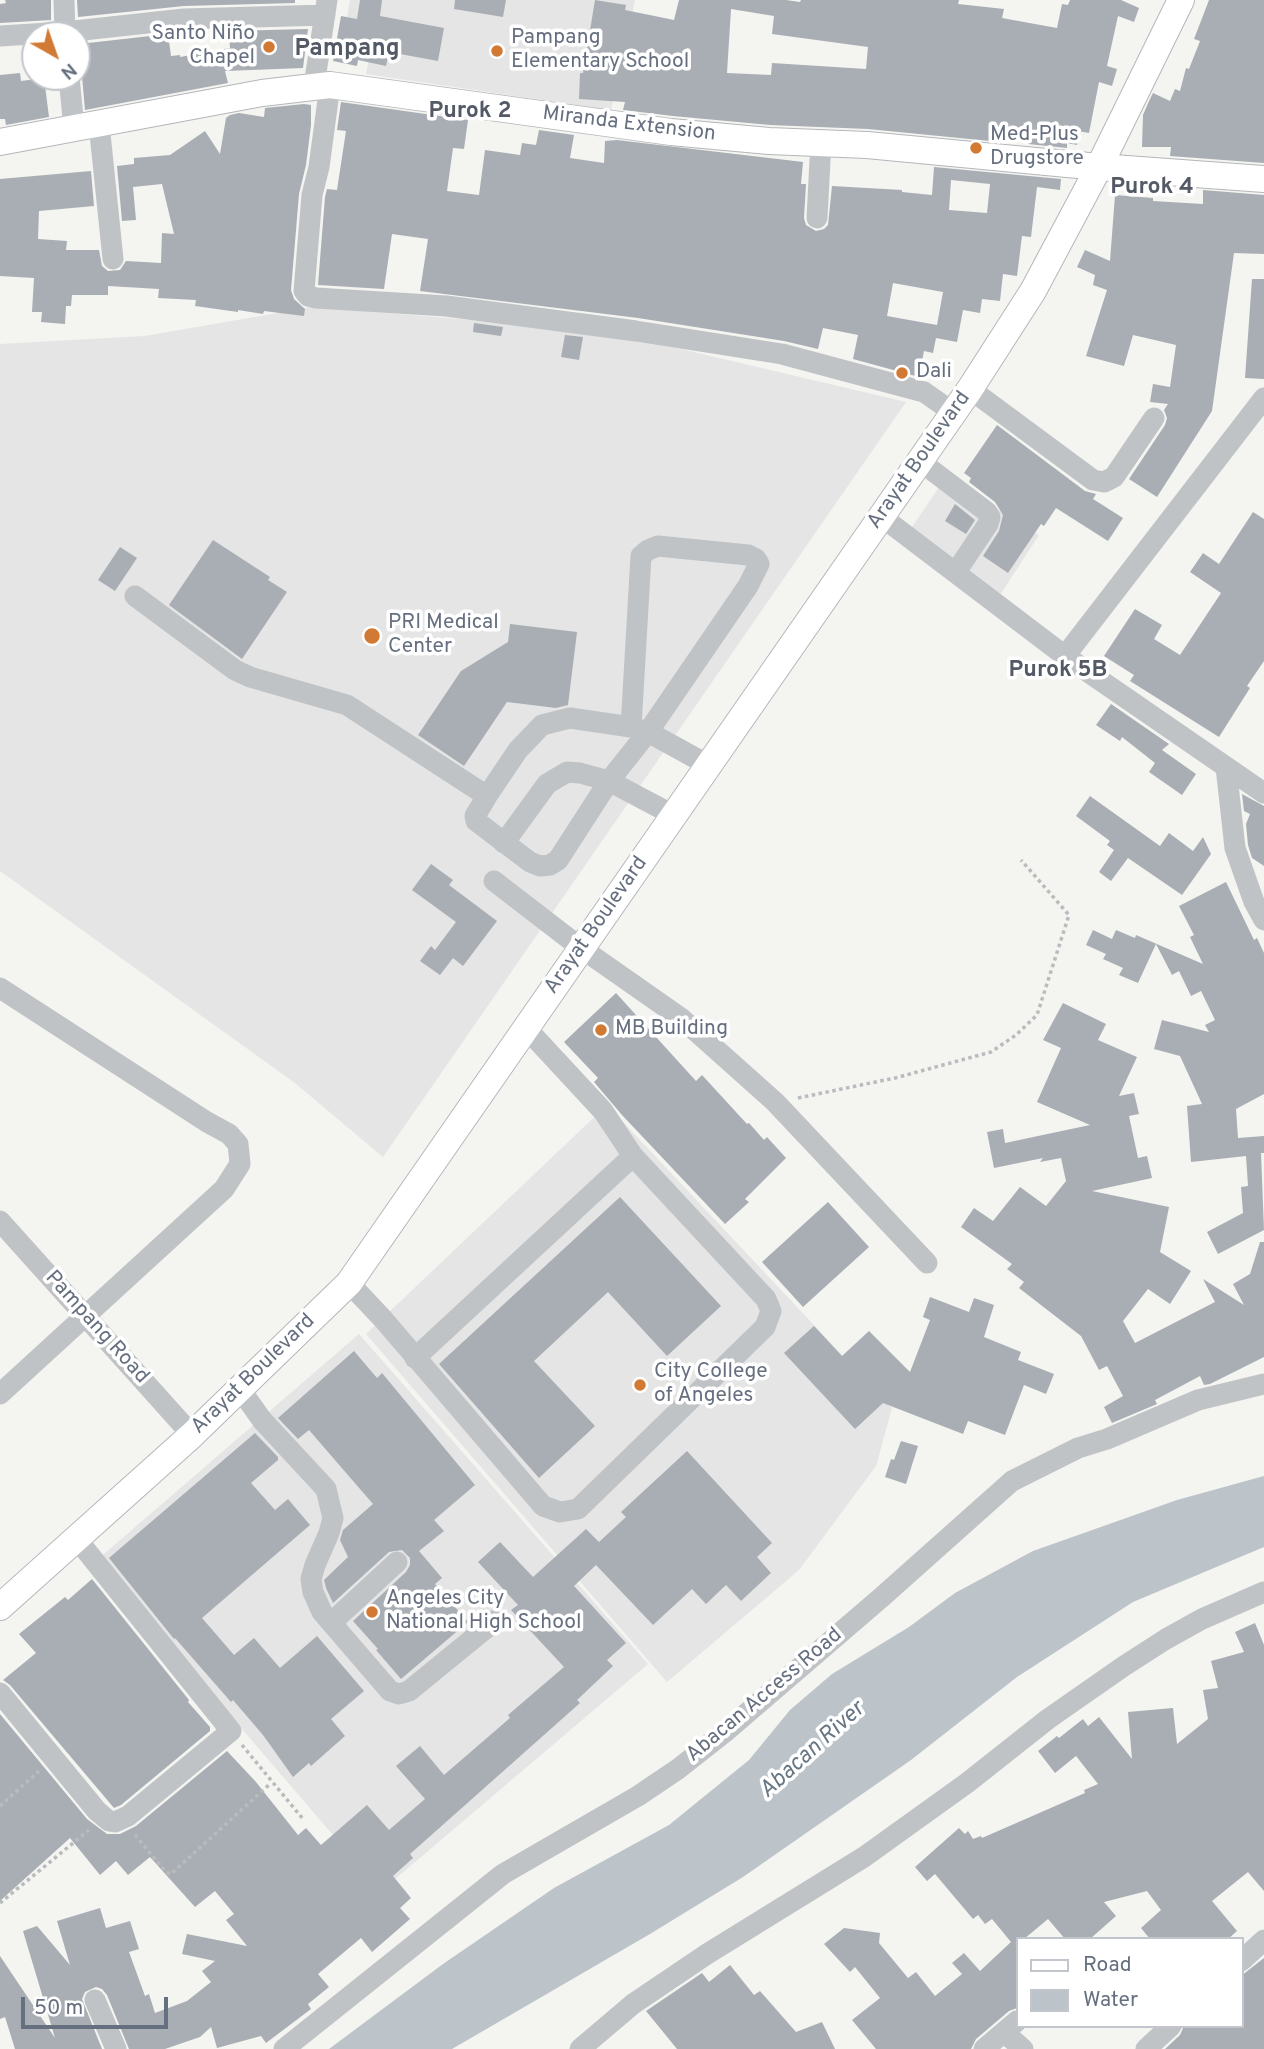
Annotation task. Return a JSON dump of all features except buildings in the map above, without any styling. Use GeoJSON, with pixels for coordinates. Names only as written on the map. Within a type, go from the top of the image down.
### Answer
{"type":"FeatureCollection","features":[{"type":"Feature","properties":{"kind":"main road","name":"Arayat Boulevard"},"geometry":{"type":"LineString","coordinates":[[0,1607],[192,1434],[349,1283],[970,389],[1033,291],[1099,167],[1181,0]]}},
{"type":"Feature","properties":{"kind":"main road","name":"Miranda Extension"},"geometry":{"type":"LineString","coordinates":[[0,142],[262,93],[322,86],[671,132],[769,141],[821,141],[1099,167],[1264,179]]}},
{"type":"Feature","properties":{"kind":"street"},"geometry":{"type":"LineString","coordinates":[[64,0],[65,21]]}},
{"type":"Feature","properties":{"kind":"street"},"geometry":{"type":"LineString","coordinates":[[91,31],[184,19],[326,8],[319,167],[312,195],[304,291],[308,296],[446,306],[636,331],[782,354],[924,392],[954,413]]}},
{"type":"Feature","properties":{"kind":"street"},"geometry":{"type":"LineString","coordinates":[[0,36],[21,35]]}},
{"type":"Feature","properties":{"kind":"street"},"geometry":{"type":"LineString","coordinates":[[74,91],[87,126],[113,260]]}},
{"type":"Feature","properties":{"kind":"street"},"geometry":{"type":"LineString","coordinates":[[817,218],[821,141]]}},
{"type":"Feature","properties":{"kind":"street"},"geometry":{"type":"LineString","coordinates":[[970,389],[1093,480],[1104,482],[1114,477],[1154,418]]}},
{"type":"Feature","properties":{"kind":"street"},"geometry":{"type":"LineString","coordinates":[[1065,656],[1264,398]]}},
{"type":"Feature","properties":{"kind":"street"},"geometry":{"type":"LineString","coordinates":[[921,462],[990,517],[956,572]]}},
{"type":"Feature","properties":{"kind":"street"},"geometry":{"type":"LineString","coordinates":[[881,517],[1065,656],[1264,793]]}},
{"type":"Feature","properties":{"kind":"street"},"geometry":{"type":"LineString","coordinates":[[639,729],[641,556],[658,546],[748,555],[756,559],[760,564],[748,586],[639,729],[558,860],[540,866],[530,862],[475,821],[475,816],[487,796],[518,750],[542,725],[570,718],[639,729],[710,766]]}},
{"type":"Feature","properties":{"kind":"street"},"geometry":{"type":"LineString","coordinates":[[135,596],[235,670],[250,677],[347,705],[487,796]]}},
{"type":"Feature","properties":{"kind":"street"},"geometry":{"type":"LineString","coordinates":[[1226,767],[1235,848],[1254,902],[1264,920]]}},
{"type":"Feature","properties":{"kind":"street"},"geometry":{"type":"LineString","coordinates":[[504,843],[547,784],[567,772],[580,772],[609,781],[675,816]]}},
{"type":"Feature","properties":{"kind":"street"},"geometry":{"type":"LineString","coordinates":[[494,881],[581,948],[681,1017],[775,1102],[927,1263]]}},
{"type":"Feature","properties":{"kind":"street"},"geometry":{"type":"LineString","coordinates":[[0,988],[229,1134],[238,1144],[240,1164],[224,1189],[0,1394]]}},
{"type":"Feature","properties":{"kind":"street"},"geometry":{"type":"LineString","coordinates":[[349,1283],[544,1506],[560,1512],[578,1508],[765,1327],[771,1311],[766,1299],[633,1156],[603,1111],[526,1028]]}},
{"type":"Feature","properties":{"kind":"street"},"geometry":{"type":"LineString","coordinates":[[415,1358],[633,1156]]}},
{"type":"Feature","properties":{"kind":"street","name":"Pampang Road"},"geometry":{"type":"LineString","coordinates":[[0,1221],[192,1434]]}},
{"type":"Feature","properties":{"kind":"street","name":"Abacan Access Road"},"geometry":{"type":"LineString","coordinates":[[284,2049],[503,1874],[638,1796],[678,1769],[883,1596],[1012,1481],[1078,1448],[1198,1400],[1264,1384]]}},
{"type":"Feature","properties":{"kind":"street"},"geometry":{"type":"LineString","coordinates":[[240,1389],[262,1420],[326,1489],[333,1518],[312,1579],[313,1592],[322,1612],[390,1691],[399,1695],[409,1691],[496,1620]]}},
{"type":"Feature","properties":{"kind":"street"},"geometry":{"type":"LineString","coordinates":[[0,1693],[54,1758],[113,1819],[231,1731],[76,1538]]}},
{"type":"Feature","properties":{"kind":"street"},"geometry":{"type":"LineString","coordinates":[[332,1622],[397,1562]]}},
{"type":"Feature","properties":{"kind":"street"},"geometry":{"type":"LineString","coordinates":[[580,2049],[633,2004],[707,1954],[864,1857],[967,1783],[1048,1719],[1124,1666],[1202,1619],[1264,1592]]}},
{"type":"Feature","properties":{"kind":"street"},"geometry":{"type":"LineString","coordinates":[[1243,1958],[1262,1934]]}},
{"type":"Feature","properties":{"kind":"street"},"geometry":{"type":"LineString","coordinates":[[95,2000],[116,2049]]}},
{"type":"Feature","properties":{"kind":"street"},"geometry":{"type":"LineString","coordinates":[[984,2049],[1010,2026],[1023,2049]]}},
{"type":"Feature","properties":{"kind":"street"},"geometry":{"type":"LineString","coordinates":[[1146,2049],[1169,2028]]}},
{"type":"Feature","properties":{"kind":"path"},"geometry":{"type":"LineString","coordinates":[[775,1102],[895,1078],[992,1052],[1016,1035],[1037,1015],[1069,915],[1021,860]]}},
{"type":"Feature","properties":{"kind":"path"},"geometry":{"type":"LineString","coordinates":[[231,1731],[303,1819]]}},
{"type":"Feature","properties":{"kind":"path"},"geometry":{"type":"LineString","coordinates":[[0,1806],[54,1758]]}},
{"type":"Feature","properties":{"kind":"path"},"geometry":{"type":"LineString","coordinates":[[0,1903],[113,1819],[166,1872],[172,1874],[271,1783]]}},
{"type":"Feature","properties":{"kind":"shaded area","name":"Pampang Elementary School"},"geometry":{"type":"Polygon","coordinates":[[[350,0],[635,0],[611,110],[366,74],[375,29],[346,24],[350,0]]]}},
{"type":"Feature","properties":{"kind":"shaded area","name":"PRI Medical Center"},"geometry":{"type":"Polygon","coordinates":[[[312,307],[510,323],[630,337],[906,402],[383,1157],[295,1083],[0,871],[0,344],[145,336],[312,307]]]}},
{"type":"Feature","properties":{"kind":"shaded area"},"geometry":{"type":"Polygon","coordinates":[[[946,477],[1039,535],[1000,595],[910,530],[946,477]]]}},
{"type":"Feature","properties":{"kind":"shaded area","name":"City College of Angeles"},"geometry":{"type":"Polygon","coordinates":[[[607,1105],[892,1408],[876,1466],[799,1570],[667,1682],[366,1334],[607,1105]]]}},
{"type":"Feature","properties":{"kind":"shaded area","name":"Angeles City National High School"},"geometry":{"type":"Polygon","coordinates":[[[359,1334],[648,1664],[381,1891],[97,1560],[359,1334]]]}},
{"type":"Feature","properties":{"kind":"water","name":"Abacan River"},"geometry":{"type":"Polygon","coordinates":[[[1264,1476],[1264,1547],[1133,1602],[1017,1677],[911,1760],[743,1877],[650,1934],[452,2049],[329,2049],[443,1964],[554,1888],[669,1825],[749,1760],[790,1710],[832,1674],[909,1627],[955,1593],[1033,1551],[1177,1500],[1264,1476]]]}},
{"type":"Feature","properties":{"kind":"place","name":"Santo Niño Chapel"},"geometry":{"type":"Point","coordinates":[269,47]}},
{"type":"Feature","properties":{"kind":"place","name":"Pampang Elementary School"},"geometry":{"type":"Point","coordinates":[497,51]}},
{"type":"Feature","properties":{"kind":"place","name":"Med-Plus Drugstore"},"geometry":{"type":"Point","coordinates":[976,148]}},
{"type":"Feature","properties":{"kind":"place","name":"Dali"},"geometry":{"type":"Point","coordinates":[902,373]}},
{"type":"Feature","properties":{"kind":"place","name":"PRI Medical Center"},"geometry":{"type":"Point","coordinates":[372,636]}},
{"type":"Feature","properties":{"kind":"place","name":"MB Building"},"geometry":{"type":"Point","coordinates":[601,1030]}},
{"type":"Feature","properties":{"kind":"place","name":"City College of Angeles"},"geometry":{"type":"Point","coordinates":[640,1385]}},
{"type":"Feature","properties":{"kind":"place","name":"Angeles City National High School"},"geometry":{"type":"Point","coordinates":[372,1612]}},
{"type":"Feature","properties":{"kind":"district","name":"Pampang"},"geometry":{"type":"Point","coordinates":[347,50]}},
{"type":"Feature","properties":{"kind":"district","name":"Purok 2"},"geometry":{"type":"Point","coordinates":[470,112]}},
{"type":"Feature","properties":{"kind":"district","name":"Purok 4"},"geometry":{"type":"Point","coordinates":[1152,188]}},
{"type":"Feature","properties":{"kind":"district","name":"Purok 5B"},"geometry":{"type":"Point","coordinates":[1058,671]}}]}
